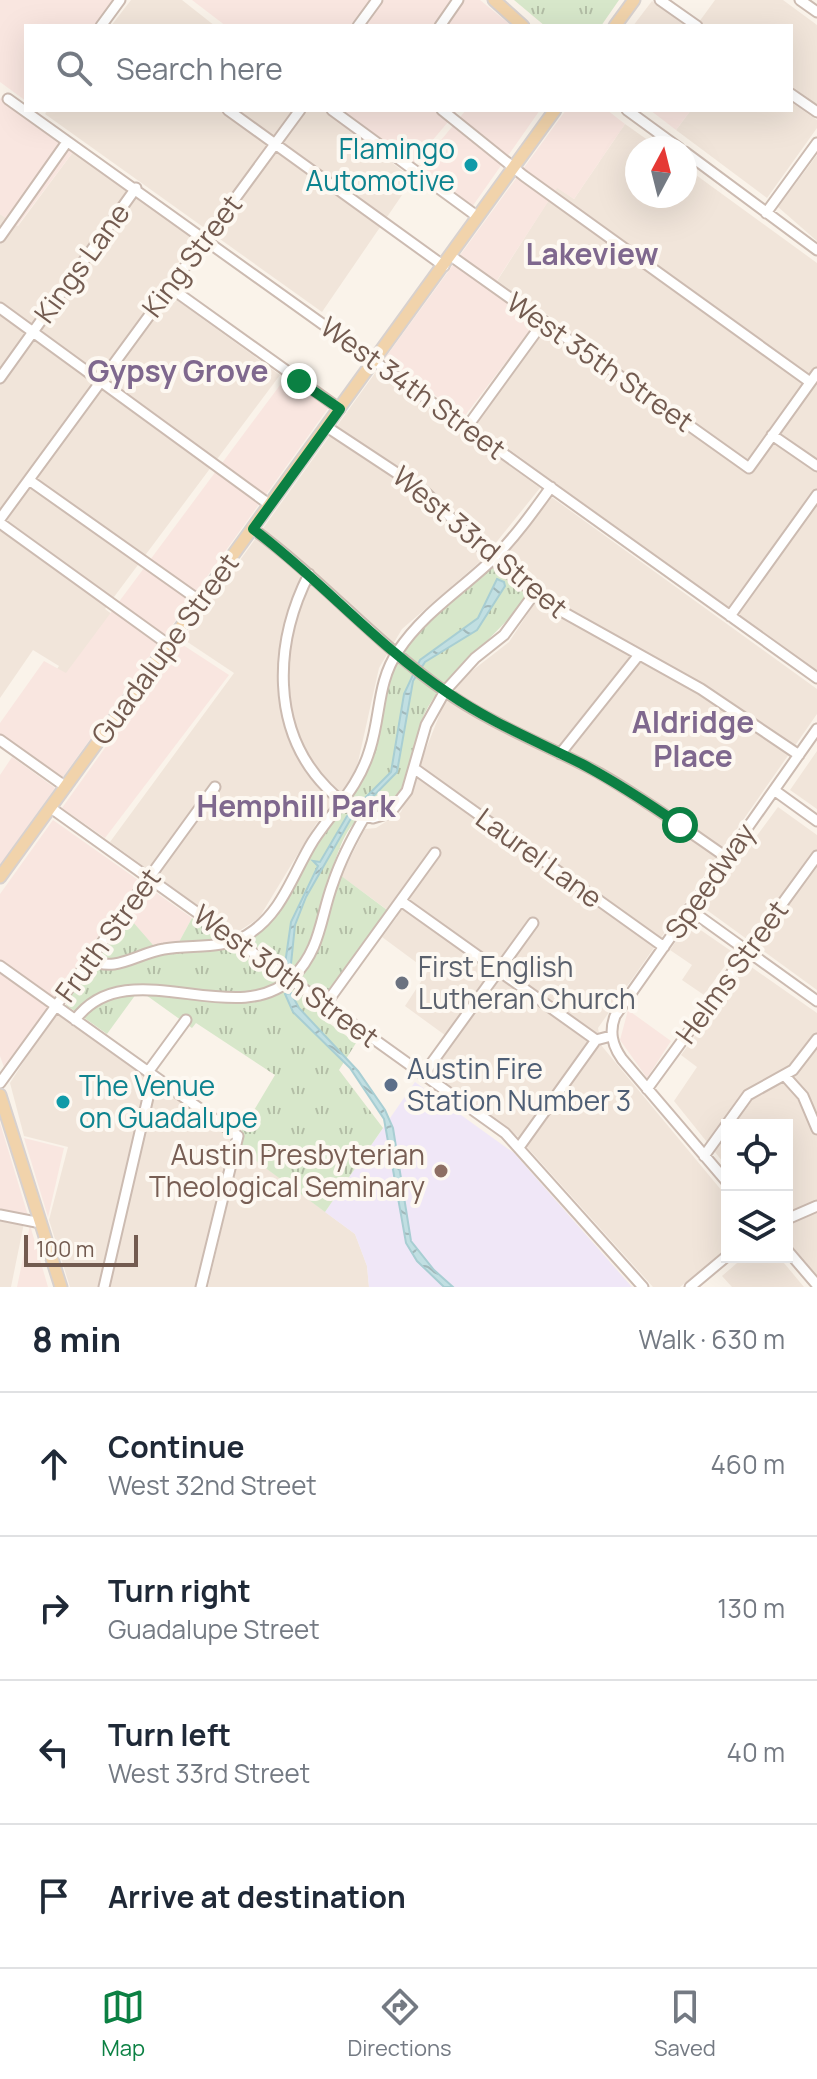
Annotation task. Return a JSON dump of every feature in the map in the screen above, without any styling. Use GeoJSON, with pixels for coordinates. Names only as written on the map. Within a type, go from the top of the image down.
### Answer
{"type":"FeatureCollection","features":[{"type":"Feature","properties":{"kind":"main road"},"geometry":{"type":"LineString","coordinates":[[494,0],[521,24]]}},
{"type":"Feature","properties":{"kind":"main road"},"geometry":{"type":"LineString","coordinates":[[616,24],[634,0]]}},
{"type":"Feature","properties":{"kind":"main road","name":"Guadalupe Street"},"geometry":{"type":"LineString","coordinates":[[0,877],[554,112]]}},
{"type":"Feature","properties":{"kind":"main road"},"geometry":{"type":"LineString","coordinates":[[0,1095],[61,1287]]}},
{"type":"Feature","properties":{"kind":"street"},"geometry":{"type":"LineString","coordinates":[[102,24],[120,0]]}},
{"type":"Feature","properties":{"kind":"street"},"geometry":{"type":"LineString","coordinates":[[359,24],[377,0]]}},
{"type":"Feature","properties":{"kind":"street"},"geometry":{"type":"LineString","coordinates":[[441,24],[458,0]]}},
{"type":"Feature","properties":{"kind":"street"},"geometry":{"type":"LineString","coordinates":[[660,0],[694,24]]}},
{"type":"Feature","properties":{"kind":"street"},"geometry":{"type":"LineString","coordinates":[[800,0],[817,12]]}},
{"type":"Feature","properties":{"kind":"street"},"geometry":{"type":"LineString","coordinates":[[793,95],[817,112]]}},
{"type":"Feature","properties":{"kind":"street","name":"West 34th Street"},"geometry":{"type":"LineString","coordinates":[[4,96],[24,107]]}},
{"type":"Feature","properties":{"kind":"street","name":"West 35th Street"},"geometry":{"type":"LineString","coordinates":[[231,112],[448,261],[544,321],[749,468],[772,435]]}},
{"type":"Feature","properties":{"kind":"street","name":"King Street"},"geometry":{"type":"LineString","coordinates":[[0,521],[168,286],[199,245],[207,240],[299,112]]}},
{"type":"Feature","properties":{"kind":"street"},"geometry":{"type":"LineString","coordinates":[[335,112],[478,217]]}},
{"type":"Feature","properties":{"kind":"street"},"geometry":{"type":"LineString","coordinates":[[445,112],[810,382]]}},
{"type":"Feature","properties":{"kind":"street"},"geometry":{"type":"LineString","coordinates":[[630,112],[663,136]]}},
{"type":"Feature","properties":{"kind":"street","name":"West 34th Street"},"geometry":{"type":"LineString","coordinates":[[36,114],[67,142],[136,188],[817,678]]}},
{"type":"Feature","properties":{"kind":"street"},"geometry":{"type":"LineString","coordinates":[[0,237],[67,142]]}},
{"type":"Feature","properties":{"kind":"street"},"geometry":{"type":"LineString","coordinates":[[766,213],[817,143]]}},
{"type":"Feature","properties":{"kind":"street"},"geometry":{"type":"LineString","coordinates":[[697,161],[817,250]]}},
{"type":"Feature","properties":{"kind":"street","name":"Kings Lane"},"geometry":{"type":"LineString","coordinates":[[0,378],[136,188]]}},
{"type":"Feature","properties":{"kind":"street"},"geometry":{"type":"LineString","coordinates":[[168,286],[340,409]]}},
{"type":"Feature","properties":{"kind":"street"},"geometry":{"type":"LineString","coordinates":[[0,308],[270,505]]}},
{"type":"Feature","properties":{"kind":"street"},"geometry":{"type":"LineString","coordinates":[[467,427],[544,321]]}},
{"type":"Feature","properties":{"kind":"street"},"geometry":{"type":"LineString","coordinates":[[817,373],[772,435],[817,466]]}},
{"type":"Feature","properties":{"kind":"street","name":"West 33rd Street"},"geometry":{"type":"LineString","coordinates":[[327,427],[424,491],[492,559],[534,594],[638,656],[701,689],[799,755]]}},
{"type":"Feature","properties":{"kind":"street"},"geometry":{"type":"LineString","coordinates":[[29,480],[200,601]]}},
{"type":"Feature","properties":{"kind":"street"},"geometry":{"type":"LineString","coordinates":[[75,1020],[92,1000],[133,989],[231,997],[275,988],[290,980],[317,944],[371,748],[381,687],[396,654],[428,613],[492,559],[551,487]]}},
{"type":"Feature","properties":{"kind":"street"},"geometry":{"type":"LineString","coordinates":[[730,616],[817,495]]}},
{"type":"Feature","properties":{"kind":"street"},"geometry":{"type":"LineString","coordinates":[[0,521],[169,645]]}},
{"type":"Feature","properties":{"kind":"street"},"geometry":{"type":"LineString","coordinates":[[253,529],[309,574],[396,654],[445,691],[490,720],[626,789],[726,857]]}},
{"type":"Feature","properties":{"kind":"street"},"geometry":{"type":"LineString","coordinates":[[309,574],[288,627],[283,684],[287,719],[308,766],[355,810],[377,818],[390,813],[407,791],[426,725],[445,691],[475,658],[504,635],[534,594]]}},
{"type":"Feature","properties":{"kind":"street"},"geometry":{"type":"LineString","coordinates":[[560,754],[638,656]]}},
{"type":"Feature","properties":{"kind":"street","name":"Speedway"},"geometry":{"type":"LineString","coordinates":[[611,1036],[615,1016],[817,729]]}},
{"type":"Feature","properties":{"kind":"street"},"geometry":{"type":"LineString","coordinates":[[0,740],[66,787]]}},
{"type":"Feature","properties":{"kind":"street","name":"Laurel Lane"},"geometry":{"type":"LineString","coordinates":[[415,769],[664,947]]}},
{"type":"Feature","properties":{"kind":"street","name":"Fruth Street"},"geometry":{"type":"LineString","coordinates":[[0,1083],[215,787]]}},
{"type":"Feature","properties":{"kind":"street"},"geometry":{"type":"LineString","coordinates":[[774,790],[817,821]]}},
{"type":"Feature","properties":{"kind":"street","name":"West 30th Street"},"geometry":{"type":"LineString","coordinates":[[51,808],[520,1146],[643,1287]]}},
{"type":"Feature","properties":{"kind":"street"},"geometry":{"type":"LineString","coordinates":[[90,959],[110,967],[162,949],[236,940],[255,929],[282,899],[315,839],[355,810]]}},
{"type":"Feature","properties":{"kind":"street"},"geometry":{"type":"LineString","coordinates":[[325,1005],[435,853]]}},
{"type":"Feature","properties":{"kind":"street","name":"Helms Street"},"geometry":{"type":"LineString","coordinates":[[647,1089],[817,856]]}},
{"type":"Feature","properties":{"kind":"street"},"geometry":{"type":"LineString","coordinates":[[401,901],[596,1040]]}},
{"type":"Feature","properties":{"kind":"street"},"geometry":{"type":"LineString","coordinates":[[689,909],[817,1001]]}},
{"type":"Feature","properties":{"kind":"street"},"geometry":{"type":"LineString","coordinates":[[423,1075],[533,923]]}},
{"type":"Feature","properties":{"kind":"street"},"geometry":{"type":"LineString","coordinates":[[0,966],[238,1136],[201,1287]]}},
{"type":"Feature","properties":{"kind":"street"},"geometry":{"type":"LineString","coordinates":[[104,1287],[150,1074],[186,1020]]}},
{"type":"Feature","properties":{"kind":"street"},"geometry":{"type":"LineString","coordinates":[[520,1146],[596,1040],[611,1036],[618,1054],[721,1175]]}},
{"type":"Feature","properties":{"kind":"street"},"geometry":{"type":"LineString","coordinates":[[704,1156],[748,1095],[785,1076],[817,1039]]}},
{"type":"Feature","properties":{"kind":"street"},"geometry":{"type":"LineString","coordinates":[[785,1076],[803,1096],[817,1129]]}},
{"type":"Feature","properties":{"kind":"street"},"geometry":{"type":"LineString","coordinates":[[793,1216],[817,1206]]}},
{"type":"Feature","properties":{"kind":"street"},"geometry":{"type":"LineString","coordinates":[[0,1215],[41,1223]]}},
{"type":"Feature","properties":{"kind":"street"},"geometry":{"type":"LineString","coordinates":[[793,1257],[817,1285]]}},
{"type":"Feature","properties":{"kind":"street"},"geometry":{"type":"LineString","coordinates":[[690,1287],[721,1261]]}},
{"type":"Feature","properties":{"kind":"shaded area"},"geometry":{"type":"Polygon","coordinates":[[[0,0],[113,0],[95,24],[24,24],[24,100],[0,82],[0,0]]]}},
{"type":"Feature","properties":{"kind":"shaded area"},"geometry":{"type":"Polygon","coordinates":[[[131,0],[182,0],[212,24],[113,24],[131,0]]]}},
{"type":"Feature","properties":{"kind":"shaded area"},"geometry":{"type":"Polygon","coordinates":[[[192,0],[370,0],[352,24],[223,24],[192,0]]]}},
{"type":"Feature","properties":{"kind":"shaded area"},"geometry":{"type":"Polygon","coordinates":[[[384,0],[480,0],[510,24],[366,24],[384,0]]]}},
{"type":"Feature","properties":{"kind":"shaded area"},"geometry":{"type":"Polygon","coordinates":[[[715,0],[783,0],[817,25],[817,106],[793,88],[793,24],[699,22],[715,0]]]}},
{"type":"Feature","properties":{"kind":"shaded area"},"geometry":{"type":"Polygon","coordinates":[[[652,1],[683,24],[635,24],[652,1]]]}},
{"type":"Feature","properties":{"kind":"shaded area"},"geometry":{"type":"Polygon","coordinates":[[[0,98],[73,152],[17,226],[0,214],[0,98]]]}},
{"type":"Feature","properties":{"kind":"shaded area"},"geometry":{"type":"Polygon","coordinates":[[[793,103],[817,120],[817,128],[767,198],[697,146],[697,136],[684,136],[676,130],[690,112],[793,112],[793,103]]]}},
{"type":"Feature","properties":{"kind":"shaded area"},"geometry":{"type":"Polygon","coordinates":[[[327,112],[413,179],[322,312],[45,114],[327,112]]]}},
{"type":"Feature","properties":{"kind":"shaded area"},"geometry":{"type":"Polygon","coordinates":[[[343,112],[456,112],[411,166],[343,112]]]}},
{"type":"Feature","properties":{"kind":"shaded area"},"geometry":{"type":"Polygon","coordinates":[[[464,112],[539,112],[472,207],[417,169],[464,112]]]}},
{"type":"Feature","properties":{"kind":"shaded area"},"geometry":{"type":"Polygon","coordinates":[[[565,112],[610,112],[625,124],[574,199],[557,188],[490,291],[537,321],[464,417],[385,358],[565,112]]]}},
{"type":"Feature","properties":{"kind":"shaded area"},"geometry":{"type":"Polygon","coordinates":[[[653,112],[690,112],[676,130],[653,112]]]}},
{"type":"Feature","properties":{"kind":"shaded area"},"geometry":{"type":"Polygon","coordinates":[[[625,124],[642,136],[625,136],[625,208],[697,208],[697,176],[817,263],[817,672],[474,424],[552,318],[497,281],[557,187],[574,199],[625,124]]]}},
{"type":"Feature","properties":{"kind":"shaded area"},"geometry":{"type":"Polygon","coordinates":[[[73,152],[195,239],[160,288],[280,375],[105,609],[152,644],[36,699],[59,666],[33,650],[0,698],[0,214],[18,226],[73,152]]]}},
{"type":"Feature","properties":{"kind":"shaded area"},"geometry":{"type":"Polygon","coordinates":[[[817,155],[817,241],[778,207],[817,155]]]}},
{"type":"Feature","properties":{"kind":"shaded area"},"geometry":{"type":"Polygon","coordinates":[[[378,369],[540,488],[482,560],[402,629],[379,668],[358,762],[346,794],[316,824],[259,918],[236,933],[110,842],[234,673],[183,639],[378,369]]]}},
{"type":"Feature","properties":{"kind":"shaded area"},"geometry":{"type":"Polygon","coordinates":[[[286,377],[329,407],[63,777],[0,734],[0,723],[44,661],[66,673],[286,377]]]}},
{"type":"Feature","properties":{"kind":"shaded area"},"geometry":{"type":"Polygon","coordinates":[[[550,496],[817,689],[817,714],[598,1028],[601,1045],[721,1190],[721,1254],[680,1287],[653,1287],[517,1136],[429,1073],[453,1041],[405,1006],[428,971],[382,937],[397,917],[341,876],[365,829],[376,828],[401,812],[445,701],[468,674],[509,642],[542,592],[500,557],[550,496]]]}},
{"type":"Feature","properties":{"kind":"shaded area"},"geometry":{"type":"Polygon","coordinates":[[[180,643],[229,675],[105,838],[62,808],[180,643]]]}},
{"type":"Feature","properties":{"kind":"shaded area"},"geometry":{"type":"Polygon","coordinates":[[[817,751],[817,809],[790,790],[817,751]]]}},
{"type":"Feature","properties":{"kind":"shaded area"},"geometry":{"type":"Polygon","coordinates":[[[12,757],[55,788],[0,865],[0,775],[12,757]]]}},
{"type":"Feature","properties":{"kind":"shaded area"},"geometry":{"type":"Polygon","coordinates":[[[778,807],[817,835],[817,990],[704,908],[778,807]]]}},
{"type":"Feature","properties":{"kind":"shaded area"},"geometry":{"type":"Polygon","coordinates":[[[53,820],[192,918],[179,942],[152,945],[119,906],[5,1070],[0,1056],[0,894],[53,820]]]}},
{"type":"Feature","properties":{"kind":"shaded area"},"geometry":{"type":"Polygon","coordinates":[[[689,922],[734,953],[704,995],[682,980],[692,965],[670,950],[689,922]]]}},
{"type":"Feature","properties":{"kind":"shaded area"},"geometry":{"type":"Polygon","coordinates":[[[747,964],[817,1013],[817,1277],[793,1247],[793,1119],[721,1119],[721,1160],[674,1101],[697,1067],[681,1055],[747,964]]]}},
{"type":"Feature","properties":{"kind":"shaded area"},"geometry":{"type":"Polygon","coordinates":[[[628,1010],[671,1041],[647,1078],[620,1040],[628,1010]]]}},
{"type":"Feature","properties":{"kind":"shaded area"},"geometry":{"type":"Polygon","coordinates":[[[56,1011],[232,1138],[197,1287],[70,1287],[49,1220],[68,1147],[24,1136],[10,1083],[56,1011]]]}},
{"type":"Feature","properties":{"kind":"shaded area","name":"Austin Presbyterian Theological Seminary"},"geometry":{"type":"Polygon","coordinates":[[[415,1082],[514,1153],[632,1287],[369,1287],[367,1266],[355,1234],[325,1212],[415,1082]]]}},
{"type":"Feature","properties":{"kind":"shaded area"},"geometry":{"type":"Polygon","coordinates":[[[0,1123],[29,1219],[0,1213],[0,1123]]]}},
{"type":"Feature","properties":{"kind":"shaded area"},"geometry":{"type":"Polygon","coordinates":[[[24,1138],[64,1148],[48,1217],[24,1138]]]}},
{"type":"Feature","properties":{"kind":"shaded area"},"geometry":{"type":"Polygon","coordinates":[[[240,1149],[355,1234],[367,1266],[369,1287],[208,1287],[240,1149]]]}},
{"type":"Feature","properties":{"kind":"shaded area"},"geometry":{"type":"Polygon","coordinates":[[[0,1219],[24,1223],[11,1287],[0,1287],[0,1219]]]}},
{"type":"Feature","properties":{"kind":"shaded area"},"geometry":{"type":"Polygon","coordinates":[[[30,1225],[48,1287],[17,1287],[30,1225]]]}},
{"type":"Feature","properties":{"kind":"shaded area"},"geometry":{"type":"Polygon","coordinates":[[[737,1263],[784,1263],[804,1287],[732,1287],[722,1276],[737,1263]]]}},
{"type":"Feature","properties":{"kind":"green space"},"geometry":{"type":"Polygon","coordinates":[[[514,0],[619,0],[602,24],[543,24],[514,0]]]}},
{"type":"Feature","properties":{"kind":"green space"},"geometry":{"type":"Polygon","coordinates":[[[491,566],[527,593],[526,597],[438,692],[423,718],[404,785],[391,804],[357,820],[343,840],[332,869],[387,910],[317,1006],[321,1009],[318,1015],[356,1043],[339,1070],[383,1128],[325,1212],[240,1149],[241,1132],[275,1075],[196,1023],[192,1028],[139,990],[107,1034],[66,1005],[66,997],[126,914],[153,945],[179,942],[192,918],[227,947],[235,946],[251,936],[358,789],[373,754],[390,676],[412,637],[427,619],[491,566]]]}},
{"type":"Feature","properties":{"kind":"water"},"geometry":{"type":"Polygon","coordinates":[[[497,579],[505,586],[477,630],[425,662],[413,681],[397,772],[350,820],[306,897],[295,925],[291,964],[285,964],[291,922],[318,866],[313,861],[320,862],[347,816],[391,772],[404,694],[420,660],[478,618],[497,579]]]}},
{"type":"Feature","properties":{"kind":"water"},"geometry":{"type":"Polygon","coordinates":[[[291,993],[299,1008],[358,1071],[385,1110],[393,1128],[411,1241],[434,1270],[453,1287],[444,1287],[417,1261],[406,1243],[384,1119],[350,1068],[293,1012],[285,994],[291,993]]]}},
{"type":"Feature","properties":{"kind":"place","name":"Flamingo Automotive"},"geometry":{"type":"Point","coordinates":[471,165]}},
{"type":"Feature","properties":{"kind":"place","name":"First English Lutheran Church"},"geometry":{"type":"Point","coordinates":[402,983]}},
{"type":"Feature","properties":{"kind":"place","name":"Austin Fire Station Number 3"},"geometry":{"type":"Point","coordinates":[391,1085]}},
{"type":"Feature","properties":{"kind":"place","name":"The Venue on Guadalupe"},"geometry":{"type":"Point","coordinates":[63,1102]}},
{"type":"Feature","properties":{"kind":"place","name":"Austin Presbyterian Theological Seminary"},"geometry":{"type":"Point","coordinates":[441,1171]}},
{"type":"Feature","properties":{"kind":"district","name":"Lakeview"},"geometry":{"type":"Point","coordinates":[592,255]}},
{"type":"Feature","properties":{"kind":"district","name":"Gypsy Grove"},"geometry":{"type":"Point","coordinates":[178,372]}},
{"type":"Feature","properties":{"kind":"district","name":"Aldridge Place"},"geometry":{"type":"Point","coordinates":[693,740]}},
{"type":"Feature","properties":{"kind":"district","name":"Hemphill Park"},"geometry":{"type":"Point","coordinates":[296,807]}},
{"type":"Feature","properties":{"kind":"route"},"geometry":{"type":"LineString","coordinates":[[299,381],[340,409],[253,529],[309,574],[396,654],[468,707],[600,774],[680,825]]}}]}
